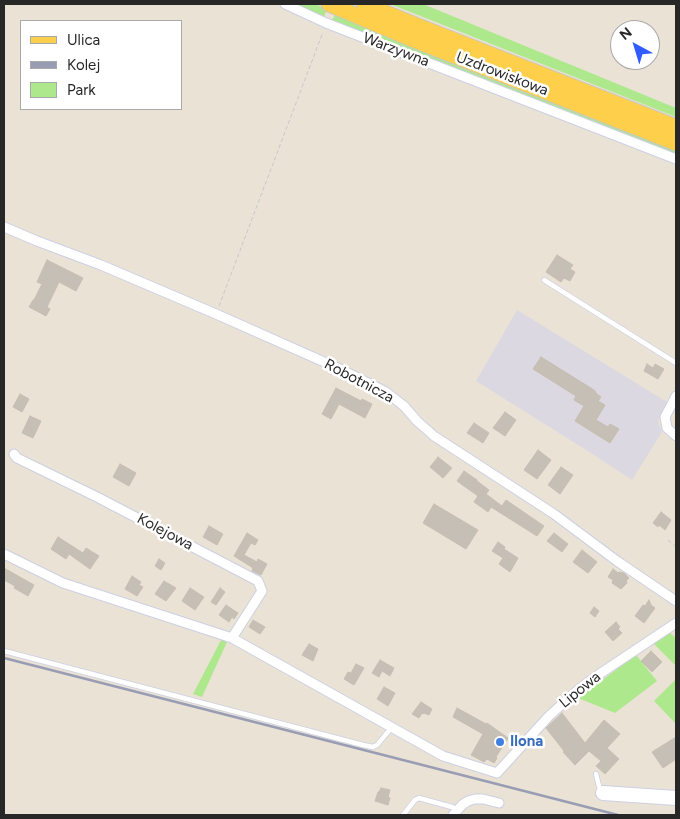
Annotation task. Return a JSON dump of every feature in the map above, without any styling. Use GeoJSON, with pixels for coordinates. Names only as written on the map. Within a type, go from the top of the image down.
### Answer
{"type":"FeatureCollection","features":[{"type":"Feature","properties":{"kind":"main road","name":"Uzdrowiskowa"},"geometry":{"type":"LineString","coordinates":[[329,4],[414,40],[676,143]]}},
{"type":"Feature","properties":{"kind":"main road","name":"Uzdrowiskowa"},"geometry":{"type":"LineString","coordinates":[[364,4],[676,127]]}},
{"type":"Feature","properties":{"kind":"street","name":"Warzywna"},"geometry":{"type":"LineString","coordinates":[[285,4],[326,23],[676,159]]}},
{"type":"Feature","properties":{"kind":"street","name":"Robotnicza"},"geometry":{"type":"LineString","coordinates":[[4,226],[37,241],[101,264],[340,369],[386,392],[404,406],[434,436],[554,514],[676,602]]}},
{"type":"Feature","properties":{"kind":"street"},"geometry":{"type":"LineString","coordinates":[[676,396],[665,417],[667,428],[676,436]]}},
{"type":"Feature","properties":{"kind":"street","name":"Kolejowa"},"geometry":{"type":"LineString","coordinates":[[14,454],[17,458],[97,497],[258,581],[262,591],[232,638]]}},
{"type":"Feature","properties":{"kind":"street"},"geometry":{"type":"LineString","coordinates":[[4,554],[63,583],[232,638],[392,728]]}},
{"type":"Feature","properties":{"kind":"street","name":"Lipowa"},"geometry":{"type":"LineString","coordinates":[[392,728],[442,756],[497,774],[548,716],[579,689],[676,623]]}},
{"type":"Feature","properties":{"kind":"street"},"geometry":{"type":"LineString","coordinates":[[603,793],[676,798]]}},
{"type":"Feature","properties":{"kind":"street"},"geometry":{"type":"LineString","coordinates":[[455,812],[468,801],[475,799],[498,803]]}},
{"type":"Feature","properties":{"kind":"lane"},"geometry":{"type":"LineString","coordinates":[[544,280],[676,363]]}},
{"type":"Feature","properties":{"kind":"lane"},"geometry":{"type":"LineString","coordinates":[[4,651],[373,747],[392,728]]}},
{"type":"Feature","properties":{"kind":"lane"},"geometry":{"type":"LineString","coordinates":[[596,774],[603,793]]}},
{"type":"Feature","properties":{"kind":"lane"},"geometry":{"type":"LineString","coordinates":[[403,815],[414,800],[419,798],[452,807],[455,812]]}},
{"type":"Feature","properties":{"kind":"path"},"geometry":{"type":"LineString","coordinates":[[216,314],[326,23]]}},
{"type":"Feature","properties":{"kind":"path"},"geometry":{"type":"LineString","coordinates":[[668,540],[676,547]]}},
{"type":"Feature","properties":{"kind":"shaded area"},"geometry":{"type":"Polygon","coordinates":[[[517,310],[667,402],[658,421],[662,432],[632,480],[476,381],[517,310]]]}},
{"type":"Feature","properties":{"kind":"green space"},"geometry":{"type":"Polygon","coordinates":[[[296,4],[315,4],[327,9],[324,17],[296,4]]]}},
{"type":"Feature","properties":{"kind":"green space"},"geometry":{"type":"Polygon","coordinates":[[[390,4],[423,4],[676,108],[676,117],[390,4]]]}},
{"type":"Feature","properties":{"kind":"green space"},"geometry":{"type":"Polygon","coordinates":[[[336,13],[676,149],[676,156],[332,20],[336,13]]]}},
{"type":"Feature","properties":{"kind":"green space"},"geometry":{"type":"Polygon","coordinates":[[[670,633],[676,638],[676,666],[653,643],[670,633]]]}},
{"type":"Feature","properties":{"kind":"green space"},"geometry":{"type":"Polygon","coordinates":[[[221,640],[227,642],[202,697],[193,694],[221,640]]]}},
{"type":"Feature","properties":{"kind":"green space"},"geometry":{"type":"Polygon","coordinates":[[[636,655],[657,681],[615,713],[578,698],[636,655]]]}},
{"type":"Feature","properties":{"kind":"green space"},"geometry":{"type":"Polygon","coordinates":[[[676,679],[676,724],[654,701],[676,679]]]}},
{"type":"Feature","properties":{"kind":"building"},"geometry":{"type":"Polygon","coordinates":[[[557,255],[573,265],[570,269],[575,272],[570,281],[564,278],[561,282],[546,272],[557,255]]]}},
{"type":"Feature","properties":{"kind":"building"},"geometry":{"type":"Polygon","coordinates":[[[47,260],[83,278],[76,291],[59,282],[47,307],[50,309],[46,316],[29,307],[42,284],[37,282],[47,260]]]}},
{"type":"Feature","properties":{"kind":"building"},"geometry":{"type":"Polygon","coordinates":[[[541,357],[594,390],[601,397],[598,401],[605,405],[596,420],[608,427],[610,424],[619,429],[610,443],[575,421],[584,406],[574,400],[576,396],[533,369],[541,357]]]}},
{"type":"Feature","properties":{"kind":"building"},"geometry":{"type":"Polygon","coordinates":[[[647,364],[653,368],[655,364],[664,369],[658,379],[644,371],[647,364]]]}},
{"type":"Feature","properties":{"kind":"building"},"geometry":{"type":"Polygon","coordinates":[[[336,388],[361,401],[362,399],[372,404],[365,418],[339,404],[331,419],[322,414],[336,388]]]}},
{"type":"Feature","properties":{"kind":"building"},"geometry":{"type":"Polygon","coordinates":[[[20,394],[29,399],[22,412],[13,407],[20,394]]]}},
{"type":"Feature","properties":{"kind":"building"},"geometry":{"type":"Polygon","coordinates":[[[505,412],[516,420],[505,436],[493,428],[505,412]]]}},
{"type":"Feature","properties":{"kind":"building"},"geometry":{"type":"Polygon","coordinates":[[[30,416],[41,421],[33,438],[22,433],[30,416]]]}},
{"type":"Feature","properties":{"kind":"building"},"geometry":{"type":"Polygon","coordinates":[[[474,423],[489,433],[483,443],[467,433],[474,423]]]}},
{"type":"Feature","properties":{"kind":"building"},"geometry":{"type":"Polygon","coordinates":[[[538,450],[551,460],[537,479],[524,470],[538,450]]]}},
{"type":"Feature","properties":{"kind":"building"},"geometry":{"type":"Polygon","coordinates":[[[438,457],[452,468],[443,478],[430,467],[438,457]]]}},
{"type":"Feature","properties":{"kind":"building"},"geometry":{"type":"Polygon","coordinates":[[[120,464],[136,473],[129,486],[113,477],[120,464]]]}},
{"type":"Feature","properties":{"kind":"building"},"geometry":{"type":"Polygon","coordinates":[[[561,467],[573,475],[560,494],[548,485],[561,467]]]}},
{"type":"Feature","properties":{"kind":"building"},"geometry":{"type":"Polygon","coordinates":[[[464,471],[489,490],[486,494],[502,506],[506,500],[544,526],[537,536],[491,507],[488,512],[474,502],[478,496],[457,481],[464,471]]]}},
{"type":"Feature","properties":{"kind":"building"},"geometry":{"type":"Polygon","coordinates":[[[434,504],[478,530],[466,549],[423,523],[434,504]]]}},
{"type":"Feature","properties":{"kind":"building"},"geometry":{"type":"Polygon","coordinates":[[[661,512],[671,520],[665,530],[653,523],[661,512]]]}},
{"type":"Feature","properties":{"kind":"building"},"geometry":{"type":"Polygon","coordinates":[[[209,526],[223,534],[217,545],[203,537],[209,526]]]}},
{"type":"Feature","properties":{"kind":"building"},"geometry":{"type":"Polygon","coordinates":[[[247,533],[258,540],[255,545],[251,543],[244,555],[257,562],[258,559],[267,564],[261,575],[252,571],[253,568],[234,556],[247,533]]]}},
{"type":"Feature","properties":{"kind":"building"},"geometry":{"type":"Polygon","coordinates":[[[554,533],[568,544],[562,552],[547,541],[554,533]]]}},
{"type":"Feature","properties":{"kind":"building"},"geometry":{"type":"Polygon","coordinates":[[[58,537],[83,553],[86,548],[99,556],[90,569],[69,554],[66,559],[51,549],[58,537]]]}},
{"type":"Feature","properties":{"kind":"building"},"geometry":{"type":"Polygon","coordinates":[[[498,542],[505,547],[504,549],[518,558],[510,572],[499,564],[503,558],[492,551],[498,542]]]}},
{"type":"Feature","properties":{"kind":"building"},"geometry":{"type":"Polygon","coordinates":[[[582,550],[597,562],[588,573],[573,562],[582,550]]]}},
{"type":"Feature","properties":{"kind":"building"},"geometry":{"type":"Polygon","coordinates":[[[159,559],[165,563],[161,570],[155,566],[159,559]]]}},
{"type":"Feature","properties":{"kind":"building"},"geometry":{"type":"Polygon","coordinates":[[[4,568],[34,585],[28,596],[4,580],[4,568]]]}},
{"type":"Feature","properties":{"kind":"building"},"geometry":{"type":"Polygon","coordinates":[[[613,569],[618,573],[624,573],[629,578],[621,589],[612,583],[613,580],[608,577],[613,569]]]}},
{"type":"Feature","properties":{"kind":"building"},"geometry":{"type":"Polygon","coordinates":[[[132,576],[141,582],[139,585],[143,587],[137,596],[125,589],[132,576]]]}},
{"type":"Feature","properties":{"kind":"building"},"geometry":{"type":"Polygon","coordinates":[[[164,581],[176,588],[166,601],[155,594],[164,581]]]}},
{"type":"Feature","properties":{"kind":"building"},"geometry":{"type":"Polygon","coordinates":[[[190,588],[204,597],[195,610],[182,601],[190,588]]]}},
{"type":"Feature","properties":{"kind":"building"},"geometry":{"type":"Polygon","coordinates":[[[220,588],[225,592],[216,605],[211,602],[220,588]]]}},
{"type":"Feature","properties":{"kind":"building"},"geometry":{"type":"Polygon","coordinates":[[[649,600],[655,608],[644,623],[635,616],[649,600]]]}},
{"type":"Feature","properties":{"kind":"building"},"geometry":{"type":"Polygon","coordinates":[[[226,605],[238,613],[229,622],[219,615],[226,605]]]}},
{"type":"Feature","properties":{"kind":"building"},"geometry":{"type":"Polygon","coordinates":[[[594,607],[599,611],[595,617],[590,613],[594,607]]]}},
{"type":"Feature","properties":{"kind":"building"},"geometry":{"type":"Polygon","coordinates":[[[253,620],[265,627],[260,634],[249,627],[253,620]]]}},
{"type":"Feature","properties":{"kind":"building"},"geometry":{"type":"Polygon","coordinates":[[[616,622],[620,627],[618,629],[622,633],[613,641],[605,632],[616,622]]]}},
{"type":"Feature","properties":{"kind":"building"},"geometry":{"type":"Polygon","coordinates":[[[309,644],[318,649],[313,661],[302,655],[309,644]]]}},
{"type":"Feature","properties":{"kind":"building"},"geometry":{"type":"Polygon","coordinates":[[[651,651],[662,662],[652,672],[641,661],[651,651]]]}},
{"type":"Feature","properties":{"kind":"building"},"geometry":{"type":"Polygon","coordinates":[[[380,660],[394,668],[390,676],[382,671],[379,677],[372,673],[380,660]]]}},
{"type":"Feature","properties":{"kind":"building"},"geometry":{"type":"Polygon","coordinates":[[[356,664],[364,668],[354,685],[344,679],[348,672],[351,673],[356,664]]]}},
{"type":"Feature","properties":{"kind":"building"},"geometry":{"type":"Polygon","coordinates":[[[384,687],[395,693],[388,706],[377,699],[384,687]]]}},
{"type":"Feature","properties":{"kind":"building"},"geometry":{"type":"Polygon","coordinates":[[[421,702],[432,709],[429,715],[422,713],[419,718],[412,714],[421,702]]]}},
{"type":"Feature","properties":{"kind":"building"},"geometry":{"type":"Polygon","coordinates":[[[457,708],[487,723],[508,738],[494,763],[487,759],[484,762],[471,755],[483,734],[453,717],[457,708]]]}},
{"type":"Feature","properties":{"kind":"building"},"geometry":{"type":"Polygon","coordinates":[[[562,713],[585,743],[604,720],[620,734],[607,748],[619,759],[605,774],[596,766],[601,761],[589,751],[575,765],[546,728],[562,713]]]}},
{"type":"Feature","properties":{"kind":"building"},"geometry":{"type":"Polygon","coordinates":[[[676,737],[676,759],[663,768],[652,752],[676,737]]]}},
{"type":"Feature","properties":{"kind":"building"},"geometry":{"type":"Polygon","coordinates":[[[381,788],[390,790],[388,805],[375,801],[381,788]]]}},
{"type":"Feature","properties":{"kind":"railway"},"geometry":{"type":"LineString","coordinates":[[4,658],[618,815]]}},
{"type":"Feature","properties":{"kind":"place","name":"Ilona"},"geometry":{"type":"Point","coordinates":[500,742]}}]}
